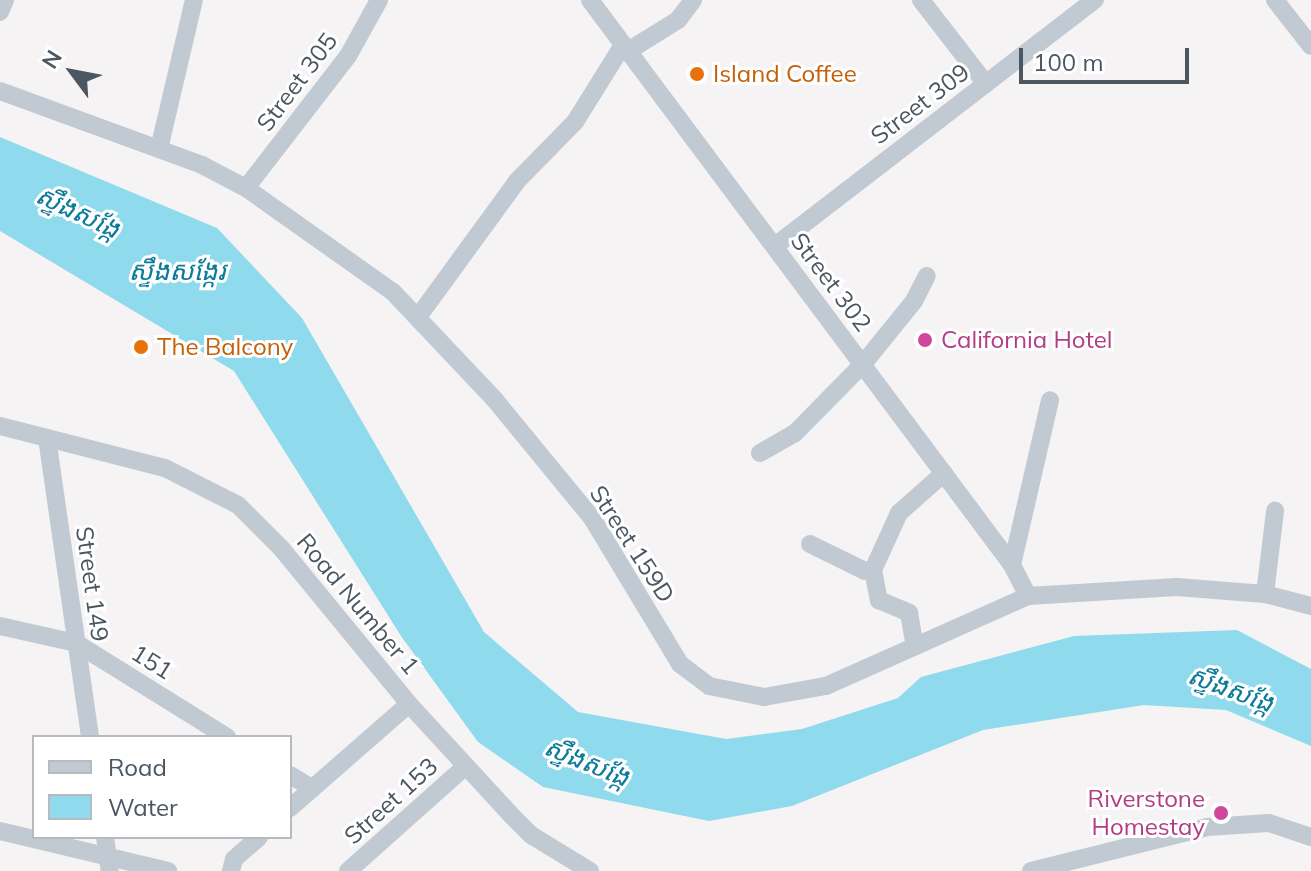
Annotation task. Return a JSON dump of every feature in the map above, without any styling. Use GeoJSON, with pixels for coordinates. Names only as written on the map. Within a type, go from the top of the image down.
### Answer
{"type":"FeatureCollection","features":[{"type":"Feature","properties":{"kind":"street"},"geometry":{"type":"LineString","coordinates":[[0,12],[5,0]]}},
{"type":"Feature","properties":{"kind":"street"},"geometry":{"type":"LineString","coordinates":[[159,149],[194,0]]}},
{"type":"Feature","properties":{"kind":"street","name":"Street 305"},"geometry":{"type":"LineString","coordinates":[[246,188],[348,56],[379,0]]}},
{"type":"Feature","properties":{"kind":"street","name":"Street 302"},"geometry":{"type":"LineString","coordinates":[[590,0],[1012,565],[1028,596]]}},
{"type":"Feature","properties":{"kind":"street"},"geometry":{"type":"LineString","coordinates":[[418,317],[517,181],[584,111],[625,48],[678,20],[693,0]]}},
{"type":"Feature","properties":{"kind":"street"},"geometry":{"type":"LineString","coordinates":[[921,0],[986,84]]}},
{"type":"Feature","properties":{"kind":"street","name":"Street 309"},"geometry":{"type":"LineString","coordinates":[[775,246],[1094,0]]}},
{"type":"Feature","properties":{"kind":"street"},"geometry":{"type":"LineString","coordinates":[[1275,0],[1311,46]]}},
{"type":"Feature","properties":{"kind":"street","name":"Street 159D"},"geometry":{"type":"LineString","coordinates":[[0,91],[159,149],[246,188],[353,260],[418,317],[495,400],[592,518],[692,677],[736,694],[788,695],[826,686],[1028,596],[1131,586],[1265,594],[1311,606]]}},
{"type":"Feature","properties":{"kind":"street"},"geometry":{"type":"LineString","coordinates":[[760,453],[795,433],[863,364],[914,301],[927,276]]}},
{"type":"Feature","properties":{"kind":"street"},"geometry":{"type":"LineString","coordinates":[[1012,565],[1050,400]]}},
{"type":"Feature","properties":{"kind":"street","name":"Road Number 1"},"geometry":{"type":"LineString","coordinates":[[0,426],[187,476],[238,505],[315,586],[409,704],[531,835],[590,871]]}},
{"type":"Feature","properties":{"kind":"street","name":"Street 149"},"geometry":{"type":"LineString","coordinates":[[47,438],[90,735]]}},
{"type":"Feature","properties":{"kind":"street"},"geometry":{"type":"LineString","coordinates":[[915,646],[909,613],[879,600],[873,570],[899,513],[944,473]]}},
{"type":"Feature","properties":{"kind":"street"},"geometry":{"type":"LineString","coordinates":[[1265,594],[1275,511]]}},
{"type":"Feature","properties":{"kind":"street"},"geometry":{"type":"LineString","coordinates":[[810,544],[865,571],[873,570]]}},
{"type":"Feature","properties":{"kind":"street","name":"151"},"geometry":{"type":"LineString","coordinates":[[0,626],[76,643],[224,735]]}},
{"type":"Feature","properties":{"kind":"street"},"geometry":{"type":"LineString","coordinates":[[292,806],[409,704]]}},
{"type":"Feature","properties":{"kind":"street","name":"Street 153"},"geometry":{"type":"LineString","coordinates":[[348,871],[466,766]]}},
{"type":"Feature","properties":{"kind":"street"},"geometry":{"type":"LineString","coordinates":[[292,776],[312,788]]}},
{"type":"Feature","properties":{"kind":"street"},"geometry":{"type":"LineString","coordinates":[[1031,871],[1207,827],[1269,823],[1311,837]]}},
{"type":"Feature","properties":{"kind":"street"},"geometry":{"type":"LineString","coordinates":[[0,831],[109,864],[168,871]]}},
{"type":"Feature","properties":{"kind":"street"},"geometry":{"type":"LineString","coordinates":[[105,839],[109,864]]}},
{"type":"Feature","properties":{"kind":"street"},"geometry":{"type":"LineString","coordinates":[[231,871],[234,859],[257,839]]}},
{"type":"Feature","properties":{"kind":"water","name":"ស្ទឹងសង្កែរ"},"geometry":{"type":"Polygon","coordinates":[[[0,137],[217,228],[302,318],[484,632],[578,712],[726,739],[802,729],[898,698],[921,677],[1074,636],[1237,630],[1311,669],[1311,746],[1226,710],[1144,705],[983,730],[792,806],[709,821],[543,787],[478,742],[401,636],[234,371],[0,231],[0,137]]]}},
{"type":"Feature","properties":{"kind":"place","name":"Island Coffee"},"geometry":{"type":"Point","coordinates":[697,74]}},
{"type":"Feature","properties":{"kind":"place","name":"California Hotel"},"geometry":{"type":"Point","coordinates":[925,340]}},
{"type":"Feature","properties":{"kind":"place","name":"The Balcony"},"geometry":{"type":"Point","coordinates":[141,347]}},
{"type":"Feature","properties":{"kind":"place","name":"Riverstone Homestay"},"geometry":{"type":"Point","coordinates":[1221,813]}},
{"type":"Feature","properties":{"kind":"water label","name":"ស្ទឹងសង្កែ"},"geometry":{"type":"Point","coordinates":[78,212]}},
{"type":"Feature","properties":{"kind":"water label","name":"ស្ទឹងសង្កែ"},"geometry":{"type":"Point","coordinates":[1231,689]}},
{"type":"Feature","properties":{"kind":"water label","name":"ស្ទឹងសង្កែ"},"geometry":{"type":"Point","coordinates":[587,762]}}]}
